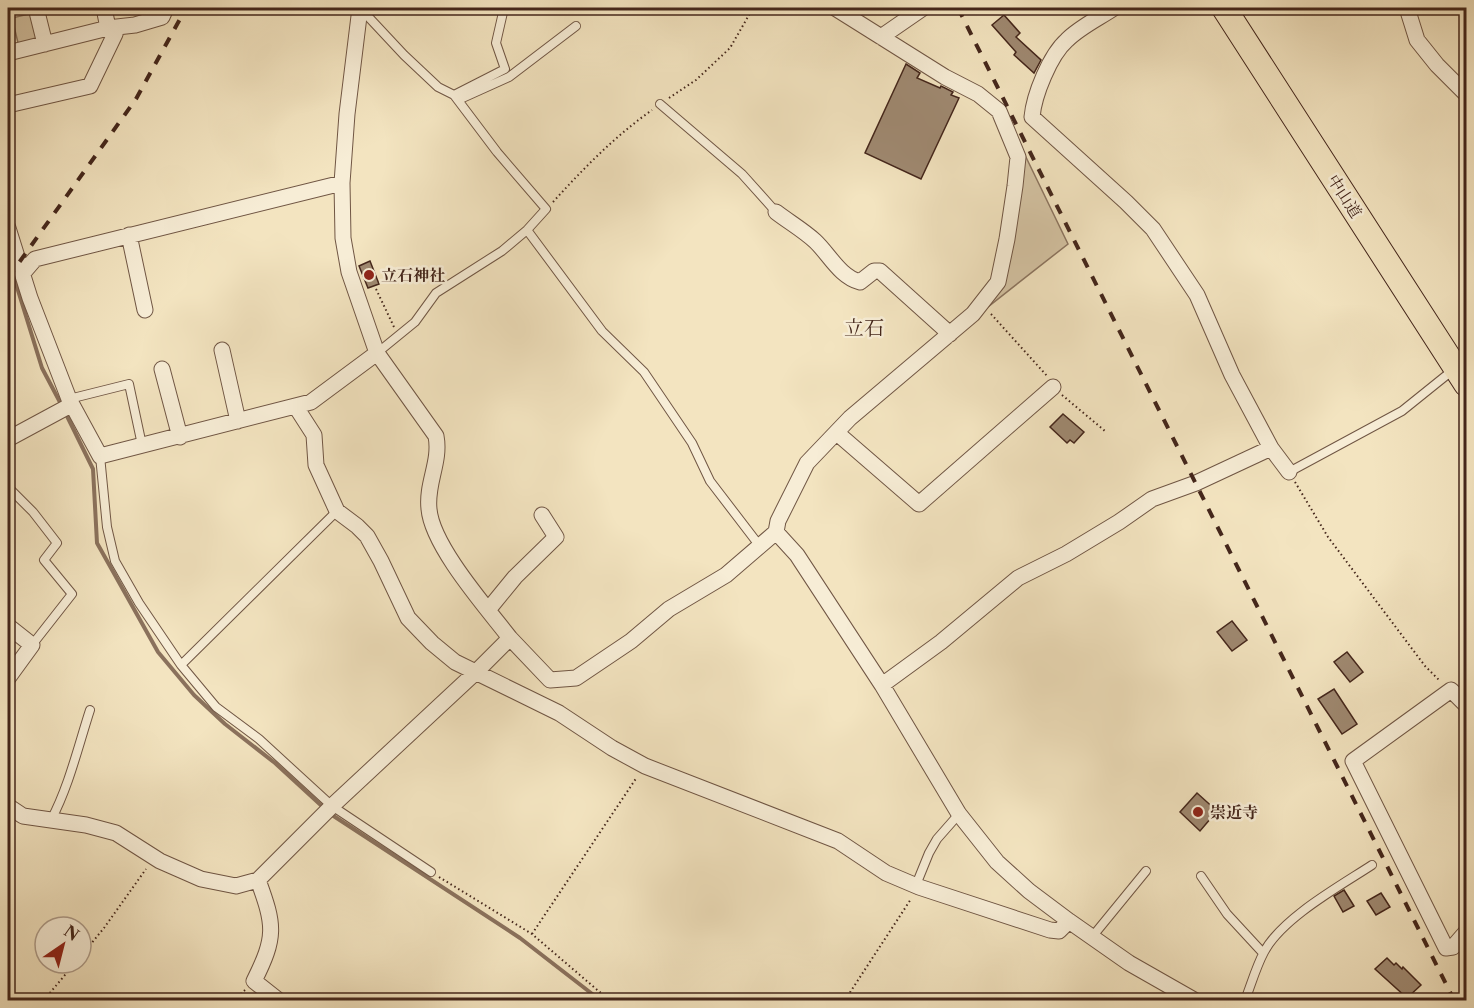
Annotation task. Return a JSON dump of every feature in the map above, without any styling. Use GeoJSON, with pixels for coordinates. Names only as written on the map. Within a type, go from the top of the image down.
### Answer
{"type":"FeatureCollection","features":[{"type":"Feature","properties":{"kind":"highway","name":"中山道"},"geometry":{"type":"LineString","coordinates":[[1224,8],[1463,371]]}},
{"type":"Feature","properties":{"kind":"street"},"geometry":{"type":"LineString","coordinates":[[36,8],[45,44]]}},
{"type":"Feature","properties":{"kind":"street"},"geometry":{"type":"LineString","coordinates":[[8,105],[90,86],[115,34],[108,28],[104,8]]}},
{"type":"Feature","properties":{"kind":"street"},"geometry":{"type":"LineString","coordinates":[[8,53],[108,28],[135,25],[162,16],[166,8]]}},
{"type":"Feature","properties":{"kind":"street"},"geometry":{"type":"LineString","coordinates":[[360,8],[346,114],[342,183],[343,238],[349,272],[377,353],[436,436],[438,450],[428,490],[429,511],[435,535],[470,587],[510,638],[550,680],[576,678],[631,640],[669,609],[726,575],[776,532],[778,521],[807,463],[850,418],[973,314],[998,282],[1011,218],[1018,157],[999,111],[978,94],[945,77],[835,8]]}},
{"type":"Feature","properties":{"kind":"street"},"geometry":{"type":"LineString","coordinates":[[881,37],[922,8]]}},
{"type":"Feature","properties":{"kind":"street"},"geometry":{"type":"LineString","coordinates":[[1032,117],[1034,102],[1056,52],[1067,39],[1114,8]]}},
{"type":"Feature","properties":{"kind":"street"},"geometry":{"type":"LineString","coordinates":[[1407,8],[1417,40],[1437,65],[1467,94]]}},
{"type":"Feature","properties":{"kind":"street"},"geometry":{"type":"LineString","coordinates":[[1007,128],[1032,117]]}},
{"type":"Feature","properties":{"kind":"street"},"geometry":{"type":"LineString","coordinates":[[1032,117],[1126,202],[1153,230],[1197,295],[1232,375],[1271,448],[1289,472]]}},
{"type":"Feature","properties":{"kind":"street"},"geometry":{"type":"LineString","coordinates":[[23,273],[35,259],[342,183]]}},
{"type":"Feature","properties":{"kind":"street"},"geometry":{"type":"LineString","coordinates":[[776,212],[815,241],[838,267],[854,280],[860,282],[874,271],[880,272],[950,334]]}},
{"type":"Feature","properties":{"kind":"street"},"geometry":{"type":"LineString","coordinates":[[8,228],[11,250],[23,273],[30,298],[70,402],[100,456],[311,402],[377,353]]}},
{"type":"Feature","properties":{"kind":"street"},"geometry":{"type":"LineString","coordinates":[[129,236],[145,310]]}},
{"type":"Feature","properties":{"kind":"street"},"geometry":{"type":"LineString","coordinates":[[222,350],[238,421]]}},
{"type":"Feature","properties":{"kind":"street"},"geometry":{"type":"LineString","coordinates":[[162,369],[180,437]]}},
{"type":"Feature","properties":{"kind":"street"},"geometry":{"type":"LineString","coordinates":[[837,432],[919,504],[1053,387]]}},
{"type":"Feature","properties":{"kind":"street"},"geometry":{"type":"LineString","coordinates":[[8,439],[70,402]]}},
{"type":"Feature","properties":{"kind":"street"},"geometry":{"type":"LineString","coordinates":[[296,407],[314,435],[316,465],[337,511],[367,536],[408,618],[432,643],[455,662],[559,713],[612,748],[645,766],[838,841],[886,873],[917,886],[1050,930],[1059,931],[1069,921]]}},
{"type":"Feature","properties":{"kind":"street"},"geometry":{"type":"LineString","coordinates":[[882,685],[941,642],[1018,578],[1066,554],[1152,499],[1196,483],[1271,448]]}},
{"type":"Feature","properties":{"kind":"street"},"geometry":{"type":"LineString","coordinates":[[488,610],[515,577],[556,537],[543,515]]}},
{"type":"Feature","properties":{"kind":"street"},"geometry":{"type":"LineString","coordinates":[[776,532],[797,555],[882,685],[959,814],[997,862],[1029,891],[1069,921],[1129,963],[1194,1000]]}},
{"type":"Feature","properties":{"kind":"street"},"geometry":{"type":"LineString","coordinates":[[8,626],[32,645],[8,678]]}},
{"type":"Feature","properties":{"kind":"street"},"geometry":{"type":"LineString","coordinates":[[8,806],[23,816],[116,833],[160,861],[201,879],[236,886],[258,880],[332,806],[510,638]]}},
{"type":"Feature","properties":{"kind":"street"},"geometry":{"type":"LineString","coordinates":[[1467,705],[1451,690],[1353,761],[1446,948],[1453,947],[1467,932]]}},
{"type":"Feature","properties":{"kind":"street"},"geometry":{"type":"LineString","coordinates":[[258,880],[266,903],[272,934],[267,956],[254,981],[278,1000]]}},
{"type":"Feature","properties":{"kind":"lane"},"geometry":{"type":"LineString","coordinates":[[360,8],[438,87],[456,98],[497,152],[546,209],[527,230],[502,251],[436,292],[416,322],[377,353]]}},
{"type":"Feature","properties":{"kind":"lane"},"geometry":{"type":"LineString","coordinates":[[456,98],[505,69],[496,43],[504,8]]}},
{"type":"Feature","properties":{"kind":"lane"},"geometry":{"type":"LineString","coordinates":[[456,98],[509,77],[576,26]]}},
{"type":"Feature","properties":{"kind":"lane"},"geometry":{"type":"LineString","coordinates":[[660,104],[742,174],[776,212]]}},
{"type":"Feature","properties":{"kind":"lane"},"geometry":{"type":"LineString","coordinates":[[527,230],[602,331],[644,372],[692,443],[710,481],[759,545]]}},
{"type":"Feature","properties":{"kind":"lane"},"geometry":{"type":"LineString","coordinates":[[1289,472],[1402,411],[1463,371]]}},
{"type":"Feature","properties":{"kind":"lane"},"geometry":{"type":"LineString","coordinates":[[70,402],[129,384],[142,445]]}},
{"type":"Feature","properties":{"kind":"lane"},"geometry":{"type":"LineString","coordinates":[[100,456],[107,527],[115,561],[139,603],[181,665],[216,707],[259,740],[332,806],[431,872]]}},
{"type":"Feature","properties":{"kind":"lane"},"geometry":{"type":"LineString","coordinates":[[8,487],[33,512],[57,543],[44,560],[72,594],[32,645]]}},
{"type":"Feature","properties":{"kind":"lane"},"geometry":{"type":"LineString","coordinates":[[181,665],[337,511]]}},
{"type":"Feature","properties":{"kind":"lane"},"geometry":{"type":"LineString","coordinates":[[51,820],[59,806],[90,710]]}},
{"type":"Feature","properties":{"kind":"lane"},"geometry":{"type":"LineString","coordinates":[[917,886],[929,853],[937,839],[959,814]]}},
{"type":"Feature","properties":{"kind":"lane"},"geometry":{"type":"LineString","coordinates":[[1245,1000],[1263,953],[1289,923],[1315,902],[1372,865]]}},
{"type":"Feature","properties":{"kind":"lane"},"geometry":{"type":"LineString","coordinates":[[1092,937],[1146,871]]}},
{"type":"Feature","properties":{"kind":"lane"},"geometry":{"type":"LineString","coordinates":[[1201,876],[1227,914],[1263,953]]}},
{"type":"Feature","properties":{"kind":"path"},"geometry":{"type":"LineString","coordinates":[[375,289],[398,336]]}},
{"type":"Feature","properties":{"kind":"path"},"geometry":{"type":"LineString","coordinates":[[981,303],[1049,378],[1053,387],[1105,430]]}},
{"type":"Feature","properties":{"kind":"path"},"geometry":{"type":"LineString","coordinates":[[1289,472],[1328,537],[1383,612],[1425,666],[1451,690]]}},
{"type":"Feature","properties":{"kind":"path"},"geometry":{"type":"LineString","coordinates":[[532,934],[645,766]]}},
{"type":"Feature","properties":{"kind":"path"},"geometry":{"type":"LineString","coordinates":[[93,941],[155,857]]}},
{"type":"Feature","properties":{"kind":"path"},"geometry":{"type":"LineString","coordinates":[[431,872],[532,934],[609,1000]]}},
{"type":"Feature","properties":{"kind":"path"},"geometry":{"type":"LineString","coordinates":[[845,1000],[917,886]]}},
{"type":"Feature","properties":{"kind":"path"},"geometry":{"type":"LineString","coordinates":[[44,1000],[65,975]]}},
{"type":"Feature","properties":{"kind":"shaded area"},"geometry":{"type":"Polygon","coordinates":[[[33,13],[40,37],[19,47],[12,18],[33,13]]]}},
{"type":"Feature","properties":{"kind":"shaded area"},"geometry":{"type":"Polygon","coordinates":[[[1023,151],[1068,244],[989,306],[1023,151]]]}},
{"type":"Feature","properties":{"kind":"building"},"geometry":{"type":"Polygon","coordinates":[[[1004,15],[1020,33],[1016,37],[1041,60],[1034,73],[1014,55],[1016,52],[992,25],[1004,15]]]}},
{"type":"Feature","properties":{"kind":"building"},"geometry":{"type":"Polygon","coordinates":[[[906,64],[920,73],[917,78],[940,88],[941,86],[953,92],[951,95],[959,98],[921,179],[865,153],[906,64]]]}},
{"type":"Feature","properties":{"kind":"building","name":"立石神社"},"geometry":{"type":"Polygon","coordinates":[[[370,261],[379,284],[368,288],[359,266],[370,261]]]}},
{"type":"Feature","properties":{"kind":"building"},"geometry":{"type":"Polygon","coordinates":[[[1063,414],[1084,432],[1074,443],[1070,440],[1067,443],[1050,427],[1063,414]]]}},
{"type":"Feature","properties":{"kind":"building"},"geometry":{"type":"Polygon","coordinates":[[[1232,621],[1247,640],[1232,651],[1217,632],[1232,621]]]}},
{"type":"Feature","properties":{"kind":"building"},"geometry":{"type":"Polygon","coordinates":[[[1347,652],[1363,672],[1350,682],[1334,662],[1347,652]]]}},
{"type":"Feature","properties":{"kind":"building"},"geometry":{"type":"Polygon","coordinates":[[[1334,689],[1357,724],[1342,734],[1318,699],[1334,689]]]}},
{"type":"Feature","properties":{"kind":"building","name":"崇近寺"},"geometry":{"type":"Polygon","coordinates":[[[1197,793],[1217,811],[1200,831],[1180,812],[1197,793]]]}},
{"type":"Feature","properties":{"kind":"building"},"geometry":{"type":"Polygon","coordinates":[[[1344,890],[1354,906],[1343,912],[1334,896],[1344,890]]]}},
{"type":"Feature","properties":{"kind":"building"},"geometry":{"type":"Polygon","coordinates":[[[1381,893],[1390,907],[1376,915],[1367,901],[1381,893]]]}},
{"type":"Feature","properties":{"kind":"building"},"geometry":{"type":"Polygon","coordinates":[[[1387,958],[1394,965],[1396,963],[1402,969],[1403,967],[1421,985],[1407,998],[1375,969],[1387,958]]]}},
{"type":"Feature","properties":{"kind":"waterway"},"geometry":{"type":"LineString","coordinates":[[8,258],[42,368],[62,406]]}},
{"type":"Feature","properties":{"kind":"waterway"},"geometry":{"type":"LineString","coordinates":[[65,412],[93,469],[97,543],[158,652],[194,695],[225,724],[275,763],[324,808]]}},
{"type":"Feature","properties":{"kind":"waterway"},"geometry":{"type":"LineString","coordinates":[[329,813],[520,938],[600,1000]]}},
{"type":"Feature","properties":{"kind":"railway"},"geometry":{"type":"LineString","coordinates":[[8,278],[136,99],[186,8]]}},
{"type":"Feature","properties":{"kind":"railway"},"geometry":{"type":"LineString","coordinates":[[958,8],[1454,1000]]}},
{"type":"Feature","properties":{"kind":"place","name":"立石神社"},"geometry":{"type":"Point","coordinates":[369,275]}},
{"type":"Feature","properties":{"kind":"place","name":"崇近寺"},"geometry":{"type":"Point","coordinates":[1198,812]}},
{"type":"Feature","properties":{"kind":"district","name":"立石"},"geometry":{"type":"Point","coordinates":[864,328]}}]}
